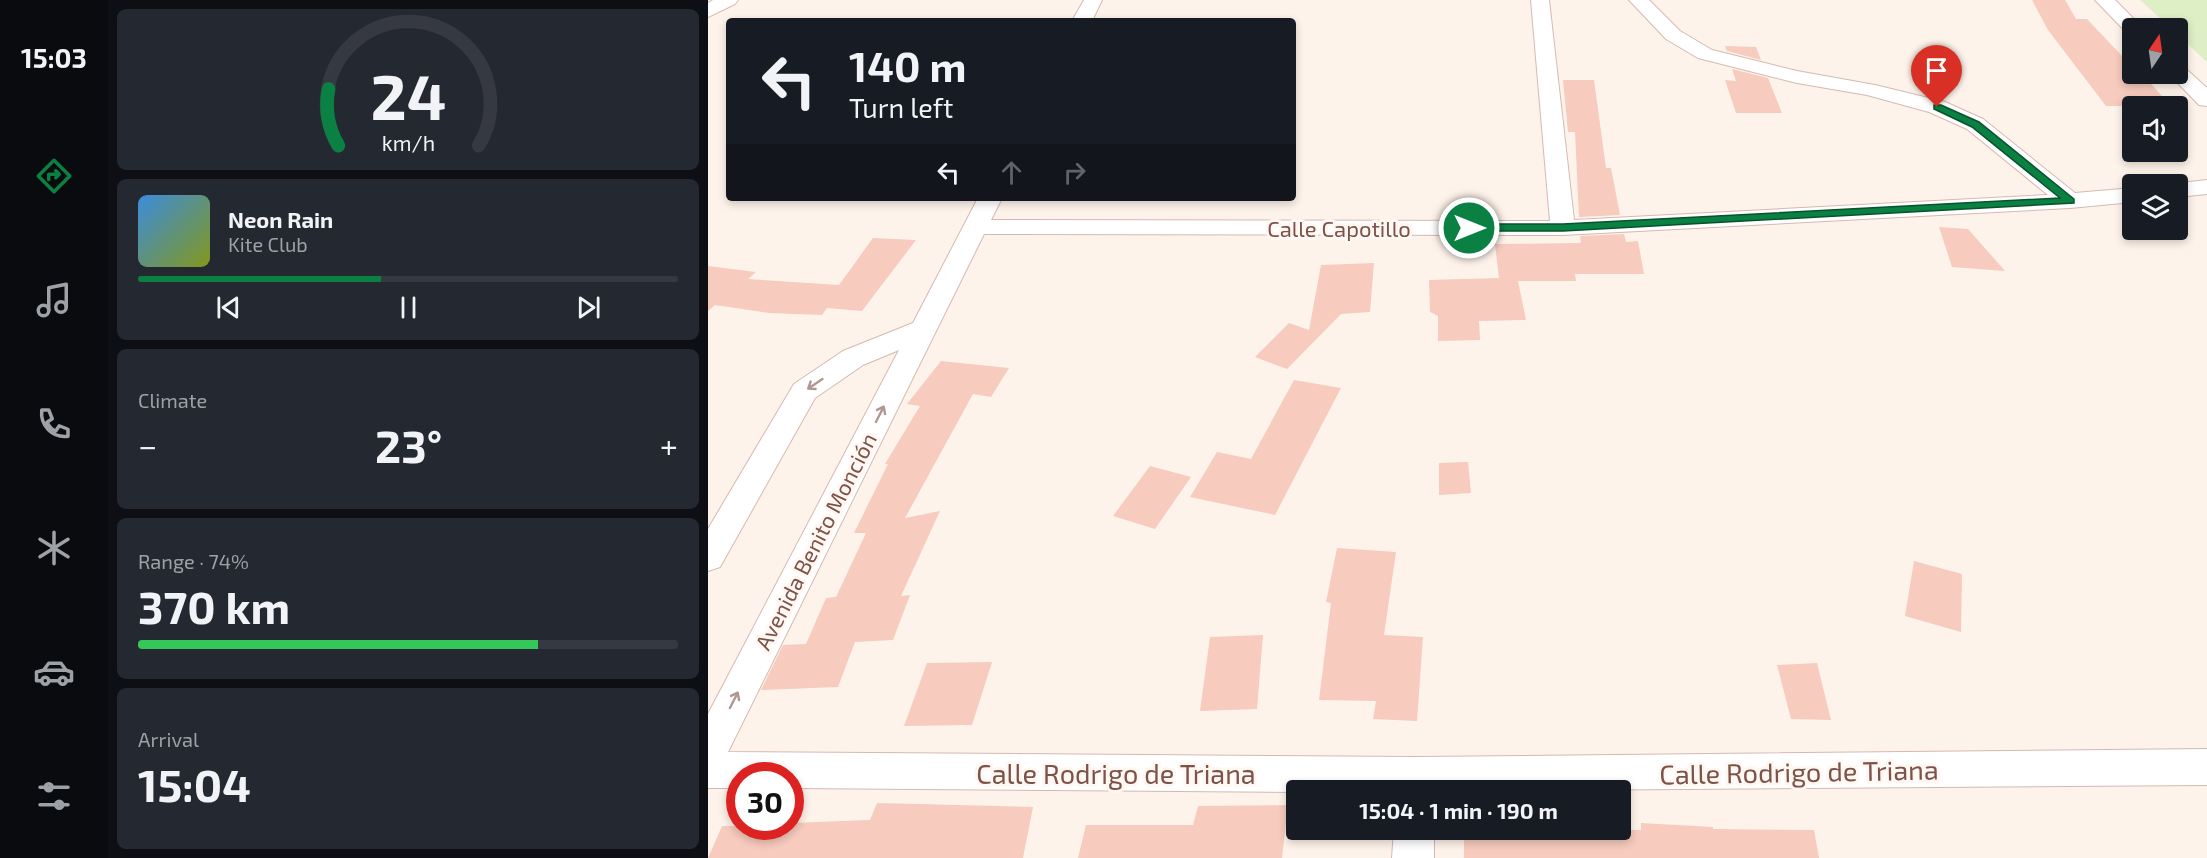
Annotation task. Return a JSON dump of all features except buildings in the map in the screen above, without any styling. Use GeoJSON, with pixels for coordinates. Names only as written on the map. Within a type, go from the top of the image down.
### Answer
{"type":"FeatureCollection","features":[{"type":"Feature","properties":{"kind":"street"},"geometry":{"type":"LineString","coordinates":[[1084,18],[1093,0]]}},
{"type":"Feature","properties":{"kind":"street"},"geometry":{"type":"LineString","coordinates":[[1540,0],[1563,228]]}},
{"type":"Feature","properties":{"kind":"street"},"geometry":{"type":"LineString","coordinates":[[1638,0],[1673,35],[1705,54],[1797,77],[1868,88],[1937,107],[1975,124],[2070,201]]}},
{"type":"Feature","properties":{"kind":"street"},"geometry":{"type":"LineString","coordinates":[[2104,0],[2123,18]]}},
{"type":"Feature","properties":{"kind":"street"},"geometry":{"type":"LineString","coordinates":[[2188,82],[2207,100]]}},
{"type":"Feature","properties":{"kind":"street"},"geometry":{"type":"LineString","coordinates":[[2188,189],[2207,188]]}},
{"type":"Feature","properties":{"kind":"street","name":"Calle Capotillo"},"geometry":{"type":"LineString","coordinates":[[975,228],[1563,228],[2070,201],[2122,196]]}},
{"type":"Feature","properties":{"kind":"street","name":"Avenida Benito Monción"},"geometry":{"type":"LineString","coordinates":[[708,752],[988,201]]}},
{"type":"Feature","properties":{"kind":"street"},"geometry":{"type":"LineString","coordinates":[[708,558],[804,391],[853,358],[922,329]]}},
{"type":"Feature","properties":{"kind":"street","name":"Calle Rodrigo de Triana"},"geometry":{"type":"LineString","coordinates":[[1564,780],[2207,767]]}},
{"type":"Feature","properties":{"kind":"street","name":"Calle Rodrigo de Triana"},"geometry":{"type":"LineString","coordinates":[[708,770],[1286,781]]}},
{"type":"Feature","properties":{"kind":"street"},"geometry":{"type":"LineString","coordinates":[[1413,858],[1414,840]]}},
{"type":"Feature","properties":{"kind":"green space"},"geometry":{"type":"Polygon","coordinates":[[[2140,0],[2207,0],[2207,62],[2188,44],[2188,18],[2160,18],[2140,0]]]}},
{"type":"Feature","properties":{"kind":"route"},"geometry":{"type":"LineString","coordinates":[[1469,228],[1563,228],[2070,201],[1975,124],[1937,107]]}}]}
